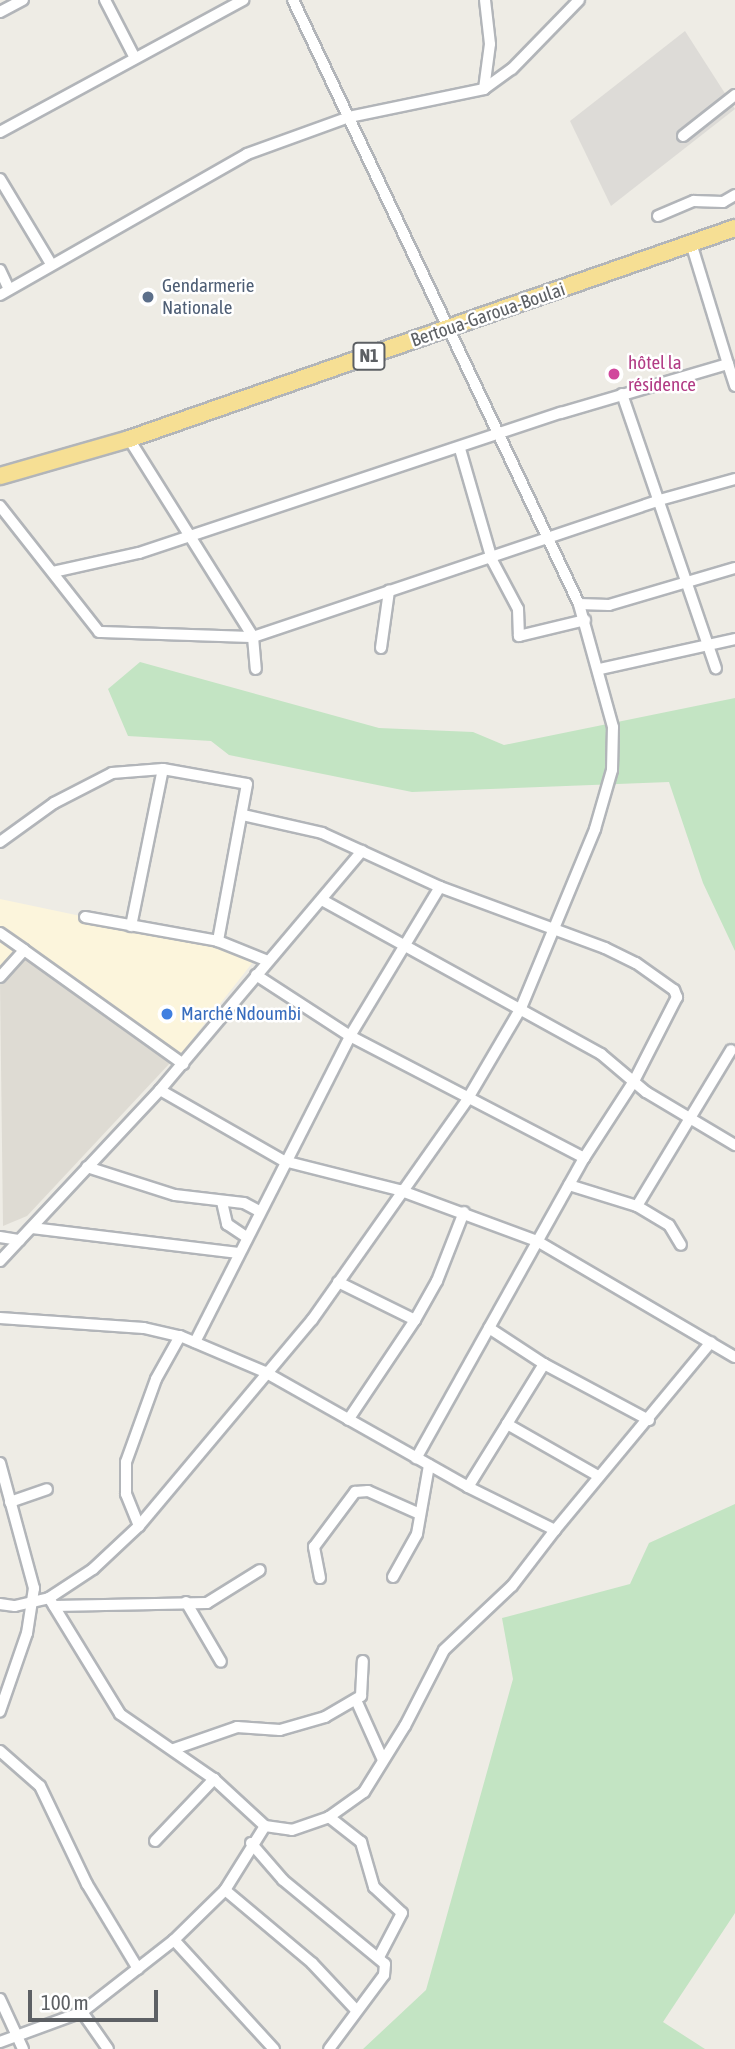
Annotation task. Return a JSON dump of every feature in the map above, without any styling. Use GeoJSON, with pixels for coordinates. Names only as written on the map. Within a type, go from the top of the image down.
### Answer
{"type":"FeatureCollection","features":[{"type":"Feature","properties":{"kind":"highway","name":"Bertoua-Garoua-Boulai"},"geometry":{"type":"LineString","coordinates":[[0,476],[129,439],[735,228]]}},
{"type":"Feature","properties":{"kind":"street"},"geometry":{"type":"LineString","coordinates":[[0,12],[23,0]]}},
{"type":"Feature","properties":{"kind":"street"},"geometry":{"type":"LineString","coordinates":[[105,0],[135,58]]}},
{"type":"Feature","properties":{"kind":"street"},"geometry":{"type":"LineString","coordinates":[[0,132],[243,0]]}},
{"type":"Feature","properties":{"kind":"street"},"geometry":{"type":"LineString","coordinates":[[51,1602],[93,1569],[139,1526],[312,1320],[399,1190],[467,1100],[521,1009],[595,829],[612,770],[613,727],[600,668],[579,604],[551,539],[293,0]]}},
{"type":"Feature","properties":{"kind":"street"},"geometry":{"type":"LineString","coordinates":[[484,89],[490,44],[485,0]]}},
{"type":"Feature","properties":{"kind":"street"},"geometry":{"type":"LineString","coordinates":[[0,270],[5,292],[247,153],[349,117],[484,89],[512,69],[579,0]]}},
{"type":"Feature","properties":{"kind":"street"},"geometry":{"type":"LineString","coordinates":[[683,136],[735,95]]}},
{"type":"Feature","properties":{"kind":"street"},"geometry":{"type":"LineString","coordinates":[[0,179],[51,264]]}},
{"type":"Feature","properties":{"kind":"street"},"geometry":{"type":"LineString","coordinates":[[658,216],[694,201],[723,202],[735,195]]}},
{"type":"Feature","properties":{"kind":"street"},"geometry":{"type":"LineString","coordinates":[[691,243],[722,352],[735,386]]}},
{"type":"Feature","properties":{"kind":"street"},"geometry":{"type":"LineString","coordinates":[[722,352],[735,350]]}},
{"type":"Feature","properties":{"kind":"street"},"geometry":{"type":"LineString","coordinates":[[53,572],[139,553],[187,534],[460,449],[622,394],[728,364]]}},
{"type":"Feature","properties":{"kind":"street"},"geometry":{"type":"LineString","coordinates":[[622,394],[656,501],[716,668]]}},
{"type":"Feature","properties":{"kind":"street"},"geometry":{"type":"LineString","coordinates":[[129,439],[253,638],[256,668]]}},
{"type":"Feature","properties":{"kind":"street"},"geometry":{"type":"LineString","coordinates":[[460,449],[492,560],[515,600],[519,636],[585,620]]}},
{"type":"Feature","properties":{"kind":"street"},"geometry":{"type":"LineString","coordinates":[[0,506],[99,632],[253,638],[389,591],[492,560],[656,501],[735,479]]}},
{"type":"Feature","properties":{"kind":"street"},"geometry":{"type":"LineString","coordinates":[[579,604],[609,605],[735,568]]}},
{"type":"Feature","properties":{"kind":"street"},"geometry":{"type":"LineString","coordinates":[[381,648],[389,591]]}},
{"type":"Feature","properties":{"kind":"street"},"geometry":{"type":"LineString","coordinates":[[600,668],[735,639]]}},
{"type":"Feature","properties":{"kind":"street"},"geometry":{"type":"LineString","coordinates":[[131,926],[163,769]]}},
{"type":"Feature","properties":{"kind":"street"},"geometry":{"type":"LineString","coordinates":[[0,842],[85,784],[111,773],[163,769],[247,784],[218,941]]}},
{"type":"Feature","properties":{"kind":"street"},"geometry":{"type":"LineString","coordinates":[[243,815],[322,833],[440,887],[615,953],[674,990],[676,1005],[634,1082],[584,1158],[416,1458]]}},
{"type":"Feature","properties":{"kind":"street"},"geometry":{"type":"LineString","coordinates":[[0,1261],[160,1090],[362,852]]}},
{"type":"Feature","properties":{"kind":"street"},"geometry":{"type":"LineString","coordinates":[[195,1342],[284,1161],[350,1036],[440,887]]}},
{"type":"Feature","properties":{"kind":"street"},"geometry":{"type":"LineString","coordinates":[[322,900],[404,948],[601,1054],[634,1082],[689,1119],[735,1145]]}},
{"type":"Feature","properties":{"kind":"street"},"geometry":{"type":"LineString","coordinates":[[85,917],[218,941],[268,961]]}},
{"type":"Feature","properties":{"kind":"street"},"geometry":{"type":"LineString","coordinates":[[0,933],[183,1064]]}},
{"type":"Feature","properties":{"kind":"street"},"geometry":{"type":"LineString","coordinates":[[0,977],[24,950]]}},
{"type":"Feature","properties":{"kind":"street"},"geometry":{"type":"LineString","coordinates":[[256,975],[350,1036],[467,1100],[584,1158]]}},
{"type":"Feature","properties":{"kind":"street"},"geometry":{"type":"LineString","coordinates":[[636,1206],[730,1050]]}},
{"type":"Feature","properties":{"kind":"street"},"geometry":{"type":"LineString","coordinates":[[160,1090],[284,1161],[399,1190],[537,1241],[735,1357]]}},
{"type":"Feature","properties":{"kind":"street"},"geometry":{"type":"LineString","coordinates":[[87,1167],[174,1195],[244,1203],[259,1212]]}},
{"type":"Feature","properties":{"kind":"street"},"geometry":{"type":"LineString","coordinates":[[569,1185],[636,1206],[669,1225],[681,1245]]}},
{"type":"Feature","properties":{"kind":"street"},"geometry":{"type":"LineString","coordinates":[[222,1202],[227,1224],[246,1237]]}},
{"type":"Feature","properties":{"kind":"street"},"geometry":{"type":"LineString","coordinates":[[348,1420],[415,1320],[437,1281],[464,1212]]}},
{"type":"Feature","properties":{"kind":"street"},"geometry":{"type":"LineString","coordinates":[[32,1228],[238,1253]]}},
{"type":"Feature","properties":{"kind":"street"},"geometry":{"type":"LineString","coordinates":[[0,1237],[20,1240]]}},
{"type":"Feature","properties":{"kind":"street"},"geometry":{"type":"LineString","coordinates":[[338,1282],[415,1320]]}},
{"type":"Feature","properties":{"kind":"street"},"geometry":{"type":"LineString","coordinates":[[0,1318],[144,1328],[180,1336],[265,1373],[468,1487],[555,1530]]}},
{"type":"Feature","properties":{"kind":"street"},"geometry":{"type":"LineString","coordinates":[[489,1328],[544,1364],[649,1420]]}},
{"type":"Feature","properties":{"kind":"street"},"geometry":{"type":"LineString","coordinates":[[139,1526],[126,1494],[126,1462],[146,1401],[180,1336]]}},
{"type":"Feature","properties":{"kind":"street"},"geometry":{"type":"LineString","coordinates":[[51,1602],[120,1714],[214,1779],[265,1826],[292,1830],[329,1817],[364,1792],[443,1650],[512,1586],[598,1476],[649,1420],[711,1342]]}},
{"type":"Feature","properties":{"kind":"street"},"geometry":{"type":"LineString","coordinates":[[468,1487],[544,1364]]}},
{"type":"Feature","properties":{"kind":"street"},"geometry":{"type":"LineString","coordinates":[[507,1424],[598,1476]]}},
{"type":"Feature","properties":{"kind":"street"},"geometry":{"type":"LineString","coordinates":[[0,1463],[31,1575],[33,1602],[0,1711]]}},
{"type":"Feature","properties":{"kind":"street"},"geometry":{"type":"LineString","coordinates":[[393,1577],[417,1535],[429,1465]]}},
{"type":"Feature","properties":{"kind":"street"},"geometry":{"type":"LineString","coordinates":[[10,1502],[47,1489]]}},
{"type":"Feature","properties":{"kind":"street"},"geometry":{"type":"LineString","coordinates":[[320,1578],[314,1547],[355,1492],[368,1491],[420,1514]]}},
{"type":"Feature","properties":{"kind":"street"},"geometry":{"type":"LineString","coordinates":[[0,1604],[212,1602],[260,1570]]}},
{"type":"Feature","properties":{"kind":"street"},"geometry":{"type":"LineString","coordinates":[[186,1602],[221,1662]]}},
{"type":"Feature","properties":{"kind":"street"},"geometry":{"type":"LineString","coordinates":[[174,1749],[237,1727],[289,1728],[325,1717],[356,1700],[365,1687],[363,1661]]}},
{"type":"Feature","properties":{"kind":"street"},"geometry":{"type":"LineString","coordinates":[[356,1700],[383,1760]]}},
{"type":"Feature","properties":{"kind":"street"},"geometry":{"type":"LineString","coordinates":[[0,1751],[40,1786],[87,1884],[138,1969]]}},
{"type":"Feature","properties":{"kind":"street"},"geometry":{"type":"LineString","coordinates":[[155,1841],[214,1779]]}},
{"type":"Feature","properties":{"kind":"street"},"geometry":{"type":"LineString","coordinates":[[329,1817],[361,1842],[374,1886],[402,1913],[379,1957]]}},
{"type":"Feature","properties":{"kind":"street"},"geometry":{"type":"LineString","coordinates":[[0,2042],[82,2012],[174,1940],[225,1890],[251,1843],[265,1826]]}},
{"type":"Feature","properties":{"kind":"street"},"geometry":{"type":"LineString","coordinates":[[251,1843],[292,1888],[385,1964],[384,1975],[355,2009],[330,2049]]}},
{"type":"Feature","properties":{"kind":"street"},"geometry":{"type":"LineString","coordinates":[[225,1890],[312,1963],[355,2009]]}},
{"type":"Feature","properties":{"kind":"street"},"geometry":{"type":"LineString","coordinates":[[174,1940],[274,2049]]}},
{"type":"Feature","properties":{"kind":"street"},"geometry":{"type":"LineString","coordinates":[[0,1999],[23,2049]]}},
{"type":"Feature","properties":{"kind":"street"},"geometry":{"type":"LineString","coordinates":[[82,2012],[108,2049]]}},
{"type":"Feature","properties":{"kind":"shaded area"},"geometry":{"type":"Polygon","coordinates":[[[685,31],[735,109],[611,206],[570,121],[685,31]]]}},
{"type":"Feature","properties":{"kind":"shaded area","name":"Marché Ndoumbi"},"geometry":{"type":"Polygon","coordinates":[[[0,899],[204,942],[253,962],[179,1056],[24,945],[0,973],[0,899]]]}},
{"type":"Feature","properties":{"kind":"shaded area"},"geometry":{"type":"Polygon","coordinates":[[[22,956],[170,1063],[27,1216],[3,1226],[0,982],[22,956]]]}},
{"type":"Feature","properties":{"kind":"green space"},"geometry":{"type":"Polygon","coordinates":[[[140,662],[379,728],[473,732],[504,745],[735,698],[735,951],[703,883],[669,782],[412,792],[229,755],[211,741],[128,736],[108,689],[140,662]]]}},
{"type":"Feature","properties":{"kind":"green space"},"geometry":{"type":"Polygon","coordinates":[[[735,1504],[735,1913],[663,2022],[705,2049],[363,2049],[426,1990],[513,1679],[502,1618],[630,1584],[649,1543],[735,1504]]]}},
{"type":"Feature","properties":{"kind":"place","name":"Gendarmerie Nationale"},"geometry":{"type":"Point","coordinates":[148,297]}},
{"type":"Feature","properties":{"kind":"place","name":"hôtel la résidence"},"geometry":{"type":"Point","coordinates":[614,374]}},
{"type":"Feature","properties":{"kind":"place","name":"Marché Ndoumbi"},"geometry":{"type":"Point","coordinates":[167,1014]}}]}
